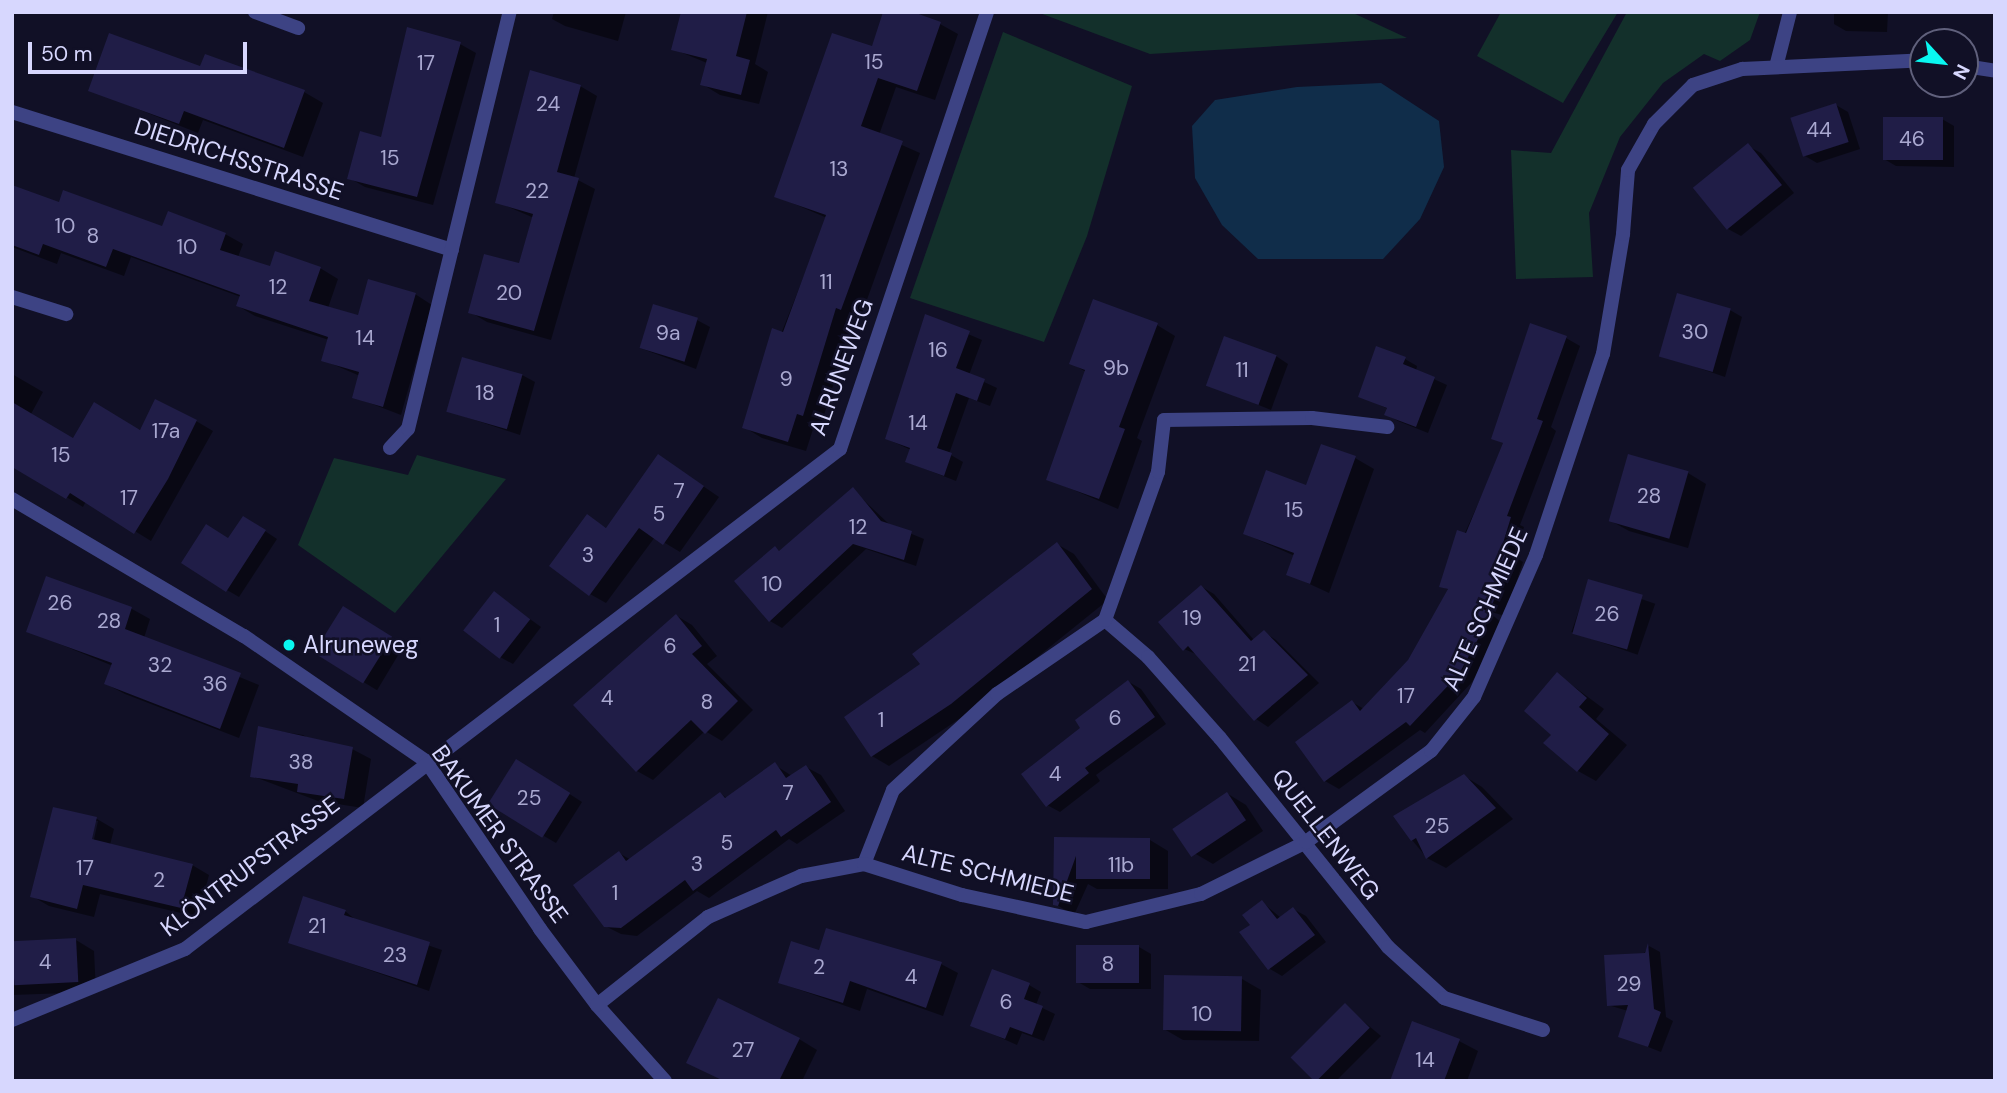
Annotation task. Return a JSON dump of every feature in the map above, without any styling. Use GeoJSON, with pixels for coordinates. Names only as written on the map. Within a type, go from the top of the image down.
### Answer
{"type":"FeatureCollection","features":[{"type":"Feature","properties":{"kind":"street"},"geometry":{"type":"LineString","coordinates":[[255,12],[298,28]]}},
{"type":"Feature","properties":{"kind":"street"},"geometry":{"type":"LineString","coordinates":[[390,448],[408,429],[510,12]]}},
{"type":"Feature","properties":{"kind":"street"},"geometry":{"type":"LineString","coordinates":[[1776,67],[1790,12]]}},
{"type":"Feature","properties":{"kind":"street","name":"ALRUNEWEG"},"geometry":{"type":"LineString","coordinates":[[426,761],[840,449],[984,13]]}},
{"type":"Feature","properties":{"kind":"street","name":"ALTE SCHMIEDE"},"geometry":{"type":"LineString","coordinates":[[597,1005],[708,918],[801,876],[864,864],[962,895],[1086,922],[1201,894],[1306,842],[1431,751],[1474,697],[1536,555],[1604,354],[1623,234],[1628,170],[1654,124],[1693,85],[1742,69],[1909,61]]}},
{"type":"Feature","properties":{"kind":"street","name":"DIEDRICHSSTRASSE"},"geometry":{"type":"LineString","coordinates":[[12,112],[452,250]]}},
{"type":"Feature","properties":{"kind":"street"},"geometry":{"type":"LineString","coordinates":[[12,297],[66,314]]}},
{"type":"Feature","properties":{"kind":"street"},"geometry":{"type":"LineString","coordinates":[[864,864],[893,790],[997,694],[1104,620],[1158,472],[1164,420],[1312,418],[1387,427]]}},
{"type":"Feature","properties":{"kind":"street","name":"BAKUMER STRASSE"},"geometry":{"type":"LineString","coordinates":[[12,499],[244,636],[426,761],[597,1005],[665,1081]]}},
{"type":"Feature","properties":{"kind":"street","name":"QUELLENWEG"},"geometry":{"type":"LineString","coordinates":[[1104,620],[1149,657],[1306,842],[1388,947],[1444,998],[1543,1030]]}},
{"type":"Feature","properties":{"kind":"street","name":"KLÖNTRUPSTRASSE"},"geometry":{"type":"LineString","coordinates":[[12,1020],[185,949],[426,761]]}},
{"type":"Feature","properties":{"kind":"green space"},"geometry":{"type":"Polygon","coordinates":[[[1037,12],[1351,12],[1407,38],[1150,54],[1037,12]]]}},
{"type":"Feature","properties":{"kind":"green space"},"geometry":{"type":"Polygon","coordinates":[[[1501,12],[1618,12],[1563,103],[1477,56],[1501,12]]]}},
{"type":"Feature","properties":{"kind":"green space"},"geometry":{"type":"Polygon","coordinates":[[[1627,12],[1760,12],[1750,40],[1720,61],[1704,54],[1663,83],[1620,137],[1589,213],[1593,277],[1516,279],[1511,150],[1551,153],[1627,12]]]}},
{"type":"Feature","properties":{"kind":"green space"},"geometry":{"type":"Polygon","coordinates":[[[1003,32],[1132,86],[1087,236],[1044,342],[910,298],[1003,32]]]}},
{"type":"Feature","properties":{"kind":"green space"},"geometry":{"type":"Polygon","coordinates":[[[417,455],[506,479],[395,613],[298,545],[334,458],[408,475],[417,455]]]}},
{"type":"Feature","properties":{"kind":"water"},"geometry":{"type":"Polygon","coordinates":[[[1381,83],[1439,121],[1444,167],[1420,219],[1383,259],[1258,259],[1222,225],[1195,178],[1192,126],[1215,100],[1297,87],[1381,83]]]}},
{"type":"Feature","properties":{"kind":"building"},"geometry":{"type":"Polygon","coordinates":[[[681,12],[747,12],[736,56],[750,60],[741,95],[700,85],[707,59],[671,50],[681,12]]]}},
{"type":"Feature","properties":{"kind":"building"},"geometry":{"type":"Polygon","coordinates":[[[883,12],[913,12],[941,22],[917,91],[878,78],[861,126],[903,141],[841,310],[836,308],[803,416],[797,414],[788,442],[742,428],[772,328],[783,332],[826,215],[774,197],[832,33],[872,46],[883,12]]]}},
{"type":"Feature","properties":{"kind":"building"},"geometry":{"type":"Polygon","coordinates":[[[407,27],[461,42],[417,197],[347,179],[360,131],[381,137],[407,27]]]}},
{"type":"Feature","properties":{"kind":"building"},"geometry":{"type":"Polygon","coordinates":[[[109,33],[200,66],[205,54],[305,90],[284,148],[184,111],[179,124],[88,91],[109,33]]]}},
{"type":"Feature","properties":{"kind":"building"},"geometry":{"type":"Polygon","coordinates":[[[530,70],[581,85],[557,172],[579,178],[534,331],[468,313],[484,254],[519,263],[533,214],[495,203],[530,70]]]}},
{"type":"Feature","properties":{"kind":"building"},"geometry":{"type":"Polygon","coordinates":[[[1836,103],[1849,142],[1803,157],[1790,118],[1836,103]]]}},
{"type":"Feature","properties":{"kind":"building"},"geometry":{"type":"Polygon","coordinates":[[[1883,117],[1943,117],[1943,160],[1883,160],[1883,117]]]}},
{"type":"Feature","properties":{"kind":"building"},"geometry":{"type":"Polygon","coordinates":[[[1748,143],[1782,185],[1727,230],[1693,188],[1748,143]]]}},
{"type":"Feature","properties":{"kind":"building"},"geometry":{"type":"Polygon","coordinates":[[[12,185],[59,202],[63,190],[162,226],[168,211],[226,233],[220,250],[270,266],[275,251],[321,267],[309,301],[358,315],[368,279],[416,293],[383,407],[352,398],[359,372],[321,361],[328,337],[236,306],[240,295],[113,249],[106,267],[43,244],[39,255],[12,245],[12,185]]]}},
{"type":"Feature","properties":{"kind":"building"},"geometry":{"type":"Polygon","coordinates":[[[1677,293],[1731,308],[1713,372],[1659,356],[1677,293]]]}},
{"type":"Feature","properties":{"kind":"building"},"geometry":{"type":"Polygon","coordinates":[[[1093,299],[1158,323],[1119,427],[1125,429],[1099,499],[1046,480],[1085,370],[1069,364],[1093,299]]]}},
{"type":"Feature","properties":{"kind":"building"},"geometry":{"type":"Polygon","coordinates":[[[653,304],[698,318],[684,362],[640,348],[653,304]]]}},
{"type":"Feature","properties":{"kind":"building"},"geometry":{"type":"Polygon","coordinates":[[[925,314],[970,331],[956,368],[985,379],[977,401],[956,393],[937,448],[952,453],[944,476],[905,462],[910,448],[885,439],[925,314]]]}},
{"type":"Feature","properties":{"kind":"building"},"geometry":{"type":"Polygon","coordinates":[[[1530,323],[1567,336],[1537,419],[1543,421],[1507,516],[1511,517],[1501,550],[1509,552],[1491,609],[1480,606],[1491,615],[1459,674],[1410,726],[1406,722],[1324,782],[1295,742],[1352,700],[1360,711],[1408,660],[1448,589],[1439,587],[1457,530],[1466,533],[1503,443],[1491,439],[1530,323]]]}},
{"type":"Feature","properties":{"kind":"building"},"geometry":{"type":"Polygon","coordinates":[[[1224,336],[1277,355],[1258,405],[1206,386],[1224,336]]]}},
{"type":"Feature","properties":{"kind":"building"},"geometry":{"type":"Polygon","coordinates":[[[1376,346],[1406,357],[1403,364],[1435,377],[1416,427],[1384,415],[1387,408],[1358,397],[1376,346]]]}},
{"type":"Feature","properties":{"kind":"building"},"geometry":{"type":"Polygon","coordinates":[[[462,357],[523,374],[507,429],[446,412],[462,357]]]}},
{"type":"Feature","properties":{"kind":"building"},"geometry":{"type":"Polygon","coordinates":[[[155,399],[197,420],[168,479],[134,534],[70,493],[66,499],[12,467],[12,402],[73,438],[94,402],[140,430],[155,399]]]}},
{"type":"Feature","properties":{"kind":"building"},"geometry":{"type":"Polygon","coordinates":[[[1321,444],[1356,456],[1310,584],[1286,575],[1294,553],[1243,534],[1266,470],[1306,485],[1321,444]]]}},
{"type":"Feature","properties":{"kind":"building"},"geometry":{"type":"Polygon","coordinates":[[[658,454],[704,486],[663,545],[639,528],[589,596],[549,566],[587,514],[606,528],[658,454]]]}},
{"type":"Feature","properties":{"kind":"building"},"geometry":{"type":"Polygon","coordinates":[[[1628,454],[1689,471],[1669,539],[1609,521],[1628,454]]]}},
{"type":"Feature","properties":{"kind":"building"},"geometry":{"type":"Polygon","coordinates":[[[853,487],[881,521],[912,531],[904,560],[853,544],[769,622],[734,581],[775,546],[779,551],[853,487]]]}},
{"type":"Feature","properties":{"kind":"building"},"geometry":{"type":"Polygon","coordinates":[[[243,516],[266,530],[226,592],[181,563],[206,524],[228,538],[243,516]]]}},
{"type":"Feature","properties":{"kind":"building"},"geometry":{"type":"Polygon","coordinates":[[[1057,542],[1092,589],[951,704],[871,757],[844,717],[920,664],[912,654],[1057,542]]]}},
{"type":"Feature","properties":{"kind":"building"},"geometry":{"type":"Polygon","coordinates":[[[46,576],[132,607],[125,629],[241,673],[220,729],[104,684],[112,663],[26,632],[46,576]]]}},
{"type":"Feature","properties":{"kind":"building"},"geometry":{"type":"Polygon","coordinates":[[[1588,579],[1643,595],[1627,650],[1572,634],[1588,579]]]}},
{"type":"Feature","properties":{"kind":"building"},"geometry":{"type":"Polygon","coordinates":[[[1201,585],[1251,641],[1264,630],[1308,675],[1254,721],[1188,646],[1183,651],[1158,622],[1201,585]]]}},
{"type":"Feature","properties":{"kind":"building"},"geometry":{"type":"Polygon","coordinates":[[[494,591],[530,619],[499,659],[463,630],[494,591]]]}},
{"type":"Feature","properties":{"kind":"building"},"geometry":{"type":"Polygon","coordinates":[[[343,606],[392,637],[363,683],[314,653],[343,606]]]}},
{"type":"Feature","properties":{"kind":"building"},"geometry":{"type":"Polygon","coordinates":[[[676,614],[702,646],[692,654],[738,701],[705,734],[691,720],[636,772],[573,705],[676,614]]]}},
{"type":"Feature","properties":{"kind":"building"},"geometry":{"type":"Polygon","coordinates":[[[1557,672],[1587,698],[1579,707],[1609,734],[1577,772],[1543,743],[1551,735],[1524,711],[1557,672]]]}},
{"type":"Feature","properties":{"kind":"building"},"geometry":{"type":"Polygon","coordinates":[[[1128,680],[1155,717],[1085,768],[1089,773],[1046,807],[1021,774],[1080,728],[1075,720],[1128,680]]]}},
{"type":"Feature","properties":{"kind":"building"},"geometry":{"type":"Polygon","coordinates":[[[258,726],[353,747],[344,799],[297,792],[298,784],[250,777],[258,726]]]}},
{"type":"Feature","properties":{"kind":"building"},"geometry":{"type":"Polygon","coordinates":[[[516,759],[570,793],[542,838],[488,804],[516,759]]]}},
{"type":"Feature","properties":{"kind":"building"},"geometry":{"type":"Polygon","coordinates":[[[775,762],[786,778],[806,765],[831,802],[781,837],[776,830],[693,891],[685,880],[621,928],[604,927],[573,885],[619,851],[626,861],[720,792],[725,798],[775,762]]]}},
{"type":"Feature","properties":{"kind":"building"},"geometry":{"type":"Polygon","coordinates":[[[1464,774],[1496,808],[1426,859],[1416,838],[1411,841],[1393,816],[1464,774]]]}},
{"type":"Feature","properties":{"kind":"building"},"geometry":{"type":"Polygon","coordinates":[[[1227,792],[1246,820],[1191,857],[1172,829],[1227,792]]]}},
{"type":"Feature","properties":{"kind":"building"},"geometry":{"type":"Polygon","coordinates":[[[53,807],[97,817],[92,839],[193,864],[181,908],[83,885],[77,909],[30,897],[53,807]]]}},
{"type":"Feature","properties":{"kind":"building"},"geometry":{"type":"Polygon","coordinates":[[[1054,837],[1150,838],[1150,879],[1076,879],[1076,856],[1058,906],[1053,905],[1054,837]]]}},
{"type":"Feature","properties":{"kind":"building"},"geometry":{"type":"Polygon","coordinates":[[[303,896],[346,910],[344,915],[430,942],[417,985],[288,943],[303,896]]]}},
{"type":"Feature","properties":{"kind":"building"},"geometry":{"type":"Polygon","coordinates":[[[1262,900],[1277,919],[1293,907],[1315,935],[1268,970],[1239,932],[1250,925],[1242,915],[1262,900]]]}},
{"type":"Feature","properties":{"kind":"building"},"geometry":{"type":"Polygon","coordinates":[[[826,928],[942,962],[926,1008],[850,981],[843,1003],[778,983],[791,941],[819,950],[826,928]]]}},
{"type":"Feature","properties":{"kind":"building"},"geometry":{"type":"Polygon","coordinates":[[[76,938],[78,982],[14,985],[12,941],[76,938]]]}},
{"type":"Feature","properties":{"kind":"building"},"geometry":{"type":"Polygon","coordinates":[[[1648,943],[1654,1009],[1661,1012],[1648,1047],[1618,1037],[1628,1005],[1607,1006],[1604,955],[1645,953],[1648,943]]]}},
{"type":"Feature","properties":{"kind":"building"},"geometry":{"type":"Polygon","coordinates":[[[1076,945],[1139,945],[1139,983],[1076,983],[1076,945]]]}},
{"type":"Feature","properties":{"kind":"building"},"geometry":{"type":"Polygon","coordinates":[[[992,969],[1030,983],[1024,999],[1043,1006],[1032,1035],[1010,1027],[1005,1039],[970,1026],[992,969]]]}},
{"type":"Feature","properties":{"kind":"building"},"geometry":{"type":"Polygon","coordinates":[[[1164,975],[1242,976],[1241,1031],[1163,1030],[1164,975]]]}},
{"type":"Feature","properties":{"kind":"building"},"geometry":{"type":"Polygon","coordinates":[[[718,998],[800,1038],[779,1081],[724,1081],[686,1063],[718,998]]]}},
{"type":"Feature","properties":{"kind":"building"},"geometry":{"type":"Polygon","coordinates":[[[1345,1003],[1370,1028],[1316,1081],[1291,1057],[1345,1003]]]}},
{"type":"Feature","properties":{"kind":"building"},"geometry":{"type":"Polygon","coordinates":[[[1412,1021],[1460,1039],[1444,1081],[1390,1081],[1412,1021]]]}},
{"type":"Feature","properties":{"kind":"place","name":"Alruneweg"},"geometry":{"type":"Point","coordinates":[289,645]}}]}
